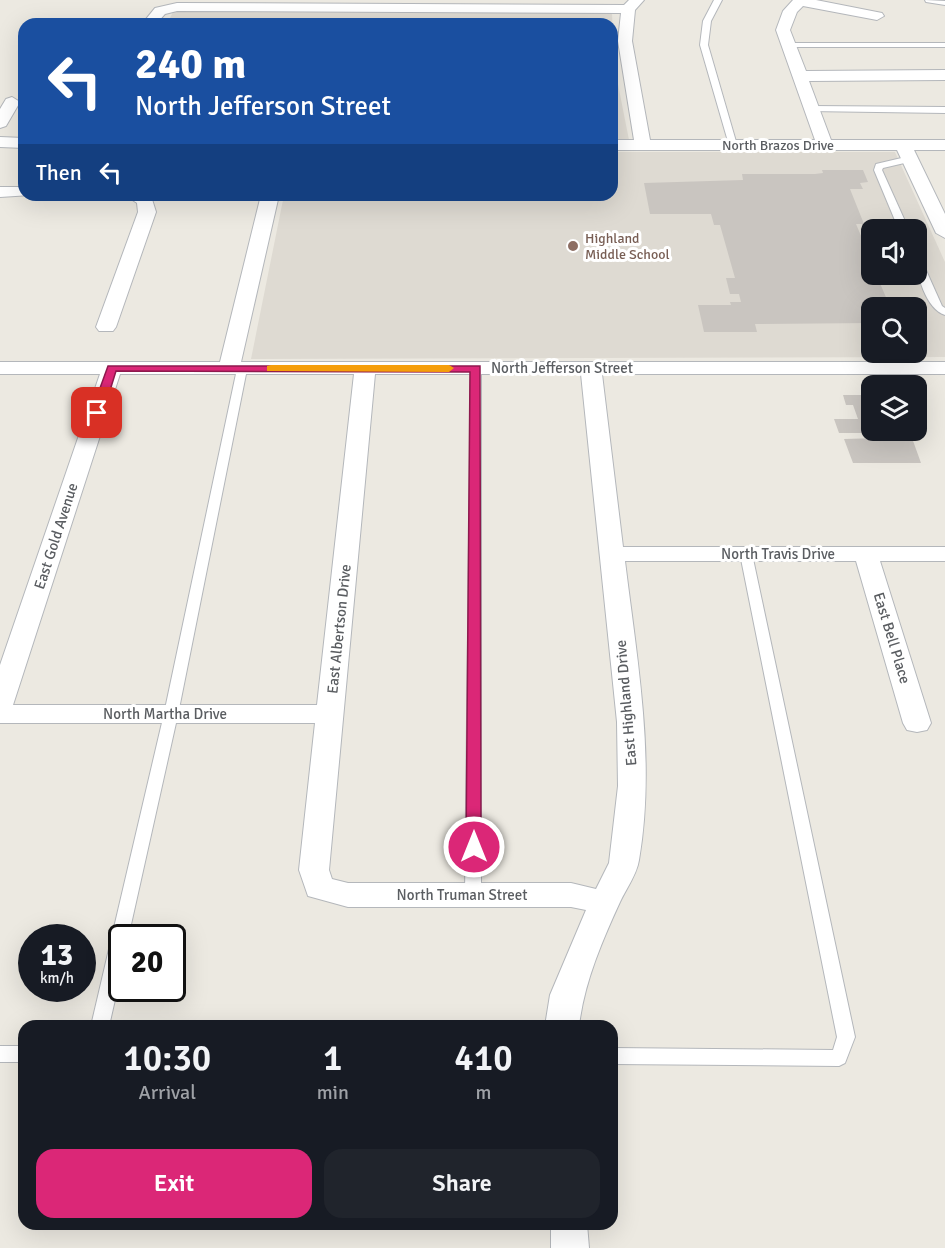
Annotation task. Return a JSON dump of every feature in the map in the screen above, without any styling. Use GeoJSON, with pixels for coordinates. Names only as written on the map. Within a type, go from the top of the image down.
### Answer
{"type":"FeatureCollection","features":[{"type":"Feature","properties":{"kind":"street"},"geometry":{"type":"LineString","coordinates":[[825,145],[787,45],[783,30],[785,20],[800,1],[877,16]]}},
{"type":"Feature","properties":{"kind":"street"},"geometry":{"type":"LineString","coordinates":[[152,18],[162,9],[311,4],[632,4],[625,41],[643,145]]}},
{"type":"Feature","properties":{"kind":"street"},"geometry":{"type":"LineString","coordinates":[[799,76],[945,75]]}},
{"type":"Feature","properties":{"kind":"street"},"geometry":{"type":"LineString","coordinates":[[0,123],[12,102]]}},
{"type":"Feature","properties":{"kind":"street"},"geometry":{"type":"LineString","coordinates":[[0,142],[18,142]]}},
{"type":"Feature","properties":{"kind":"street","name":"North Brazos Drive"},"geometry":{"type":"LineString","coordinates":[[618,145],[825,145],[906,152],[945,145]]}},
{"type":"Feature","properties":{"kind":"street"},"geometry":{"type":"LineString","coordinates":[[906,152],[945,233]]}},
{"type":"Feature","properties":{"kind":"street"},"geometry":{"type":"LineString","coordinates":[[0,192],[18,192]]}},
{"type":"Feature","properties":{"kind":"street"},"geometry":{"type":"LineString","coordinates":[[106,327],[147,212],[146,201]]}},
{"type":"Feature","properties":{"kind":"street"},"geometry":{"type":"LineString","coordinates":[[236,369],[269,201]]}},
{"type":"Feature","properties":{"kind":"street","name":"North Jefferson Street"},"geometry":{"type":"LineString","coordinates":[[0,368],[945,369]]}},
{"type":"Feature","properties":{"kind":"street","name":"East Gold Avenue"},"geometry":{"type":"LineString","coordinates":[[0,704],[112,368]]}},
{"type":"Feature","properties":{"kind":"street","name":"East Highland Drive"},"geometry":{"type":"LineString","coordinates":[[563,1020],[566,995],[604,903],[624,863],[633,786],[631,722],[591,368]]}},
{"type":"Feature","properties":{"kind":"street","name":"East Albertson Drive"},"geometry":{"type":"LineString","coordinates":[[320,888],[314,870],[364,369]]}},
{"type":"Feature","properties":{"kind":"street","name":"North Travis Drive"},"geometry":{"type":"LineString","coordinates":[[612,554],[945,554]]}},
{"type":"Feature","properties":{"kind":"street","name":"East Bell Place"},"geometry":{"type":"LineString","coordinates":[[866,554],[917,723]]}},
{"type":"Feature","properties":{"kind":"street","name":"North Martha Drive"},"geometry":{"type":"LineString","coordinates":[[0,714],[331,714]]}},
{"type":"Feature","properties":{"kind":"street","name":"North Truman Street"},"geometry":{"type":"LineString","coordinates":[[320,888],[348,895],[571,895],[604,903]]}},
{"type":"Feature","properties":{"kind":"street"},"geometry":{"type":"LineString","coordinates":[[569,1230],[570,1248]]}},
{"type":"Feature","properties":{"kind":"lane"},"geometry":{"type":"LineString","coordinates":[[718,0],[707,20],[703,35],[704,45],[733,145]]}},
{"type":"Feature","properties":{"kind":"lane"},"geometry":{"type":"LineString","coordinates":[[929,0],[945,3]]}},
{"type":"Feature","properties":{"kind":"lane"},"geometry":{"type":"LineString","coordinates":[[787,45],[945,45]]}},
{"type":"Feature","properties":{"kind":"lane"},"geometry":{"type":"LineString","coordinates":[[812,109],[945,110]]}},
{"type":"Feature","properties":{"kind":"lane"},"geometry":{"type":"LineString","coordinates":[[899,219],[878,170],[879,166],[906,152]]}},
{"type":"Feature","properties":{"kind":"lane"},"geometry":{"type":"LineString","coordinates":[[927,284],[938,308],[945,312]]}},
{"type":"Feature","properties":{"kind":"lane"},"geometry":{"type":"LineString","coordinates":[[473,895],[476,368]]}},
{"type":"Feature","properties":{"kind":"lane"},"geometry":{"type":"LineString","coordinates":[[101,1020],[171,714],[236,369]]}},
{"type":"Feature","properties":{"kind":"lane"},"geometry":{"type":"LineString","coordinates":[[618,1056],[839,1058],[846,1037],[746,554]]}},
{"type":"Feature","properties":{"kind":"lane"},"geometry":{"type":"LineString","coordinates":[[0,1054],[18,1054]]}},
{"type":"Feature","properties":{"kind":"shaded area"},"geometry":{"type":"Polygon","coordinates":[[[173,12],[612,13],[612,18],[170,18],[173,12]]]}},
{"type":"Feature","properties":{"kind":"shaded area"},"geometry":{"type":"Polygon","coordinates":[[[618,84],[629,140],[618,140],[618,84]]]}},
{"type":"Feature","properties":{"kind":"shaded area","name":"Highland Middle School"},"geometry":{"type":"Polygon","coordinates":[[[618,152],[895,152],[925,219],[861,219],[861,285],[927,285],[927,222],[945,262],[945,357],[927,357],[927,297],[861,297],[861,357],[251,359],[283,201],[618,201],[618,152]]]}},
{"type":"Feature","properties":{"kind":"building"},"geometry":{"type":"Polygon","coordinates":[[[822,170],[863,170],[868,182],[860,183],[863,189],[850,189],[862,219],[861,224],[856,224],[861,236],[861,285],[881,285],[886,297],[861,297],[861,323],[755,324],[757,332],[704,332],[698,305],[731,305],[730,302],[741,302],[739,294],[730,294],[726,278],[735,278],[720,225],[714,225],[711,214],[650,214],[644,183],[743,180],[742,174],[823,173],[822,170]]]}},
{"type":"Feature","properties":{"kind":"building"},"geometry":{"type":"Polygon","coordinates":[[[843,395],[861,395],[861,433],[839,433],[834,419],[858,419],[853,405],[846,405],[843,395]]]}},
{"type":"Feature","properties":{"kind":"building"},"geometry":{"type":"Polygon","coordinates":[[[844,439],[913,441],[921,463],[853,463],[844,439]]]}},
{"type":"Feature","properties":{"kind":"slow traffic"},"geometry":{"type":"LineString","coordinates":[[271,369],[449,368]]}},
{"type":"Feature","properties":{"kind":"place","name":"Highland Middle School"},"geometry":{"type":"Point","coordinates":[573,246]}},
{"type":"Feature","properties":{"kind":"route"},"geometry":{"type":"LineString","coordinates":[[97,413],[112,368],[476,368],[474,847]]}}]}
